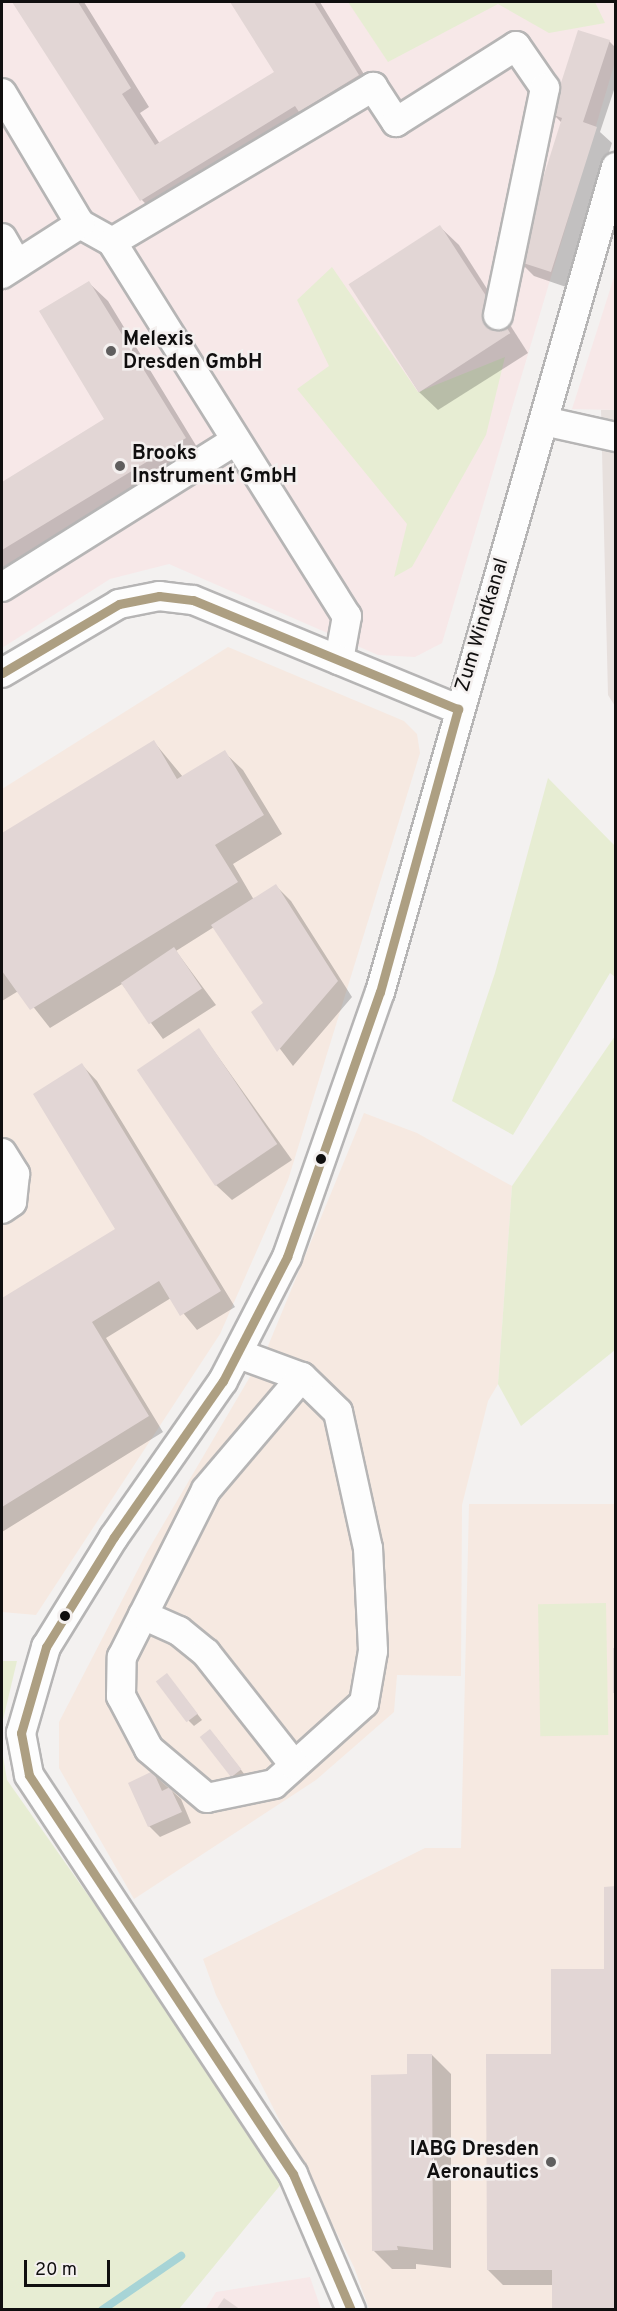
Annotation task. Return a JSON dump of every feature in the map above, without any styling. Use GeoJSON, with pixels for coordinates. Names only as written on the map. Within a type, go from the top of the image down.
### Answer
{"type":"FeatureCollection","features":[{"type":"Feature","properties":{"kind":"street"},"geometry":{"type":"LineString","coordinates":[[112,242],[374,87],[396,122],[516,46],[546,88],[498,315]]}},
{"type":"Feature","properties":{"kind":"street"},"geometry":{"type":"LineString","coordinates":[[2,93],[80,224],[112,242],[347,616],[339,660]]}},
{"type":"Feature","properties":{"kind":"street","name":"Zum Windkanal"},"geometry":{"type":"LineString","coordinates":[[351,2310],[293,2174],[29,1775],[21,1732],[46,1647],[239,1354],[287,1257],[380,992],[458,709],[544,421],[615,167]]}},
{"type":"Feature","properties":{"kind":"street"},"geometry":{"type":"LineString","coordinates":[[2,238],[9,269],[80,224]]}},
{"type":"Feature","properties":{"kind":"street"},"geometry":{"type":"LineString","coordinates":[[544,421],[615,437]]}},
{"type":"Feature","properties":{"kind":"street"},"geometry":{"type":"LineString","coordinates":[[2,587],[236,440]]}},
{"type":"Feature","properties":{"kind":"street"},"geometry":{"type":"LineString","coordinates":[[2,673],[119,604],[159,596],[193,600],[458,709]]}},
{"type":"Feature","properties":{"kind":"street"},"geometry":{"type":"LineString","coordinates":[[2,1153],[15,1174],[12,1202],[2,1209]]}},
{"type":"Feature","properties":{"kind":"street"},"geometry":{"type":"LineString","coordinates":[[239,1354],[302,1377],[338,1412],[368,1548],[373,1651],[364,1702],[274,1784],[207,1797],[149,1749],[121,1696],[122,1657],[206,1490],[302,1377]]}},
{"type":"Feature","properties":{"kind":"street"},"geometry":{"type":"LineString","coordinates":[[143,1615],[179,1631],[206,1653],[294,1766]]}},
{"type":"Feature","properties":{"kind":"shaded area"},"geometry":{"type":"Polygon","coordinates":[[[2,2],[615,2],[615,62],[442,643],[415,657],[378,655],[169,564],[110,579],[2,648],[2,2]]]}},
{"type":"Feature","properties":{"kind":"shaded area"},"geometry":{"type":"Polygon","coordinates":[[[615,274],[615,410],[572,409],[615,274]]]}},
{"type":"Feature","properties":{"kind":"shaded area"},"geometry":{"type":"Polygon","coordinates":[[[601,410],[615,410],[615,706],[608,695],[601,410]]]}},
{"type":"Feature","properties":{"kind":"shaded area"},"geometry":{"type":"Polygon","coordinates":[[[228,647],[404,721],[417,734],[420,753],[288,1180],[220,1334],[36,1615],[2,1612],[2,789],[228,647]]]}},
{"type":"Feature","properties":{"kind":"shaded area"},"geometry":{"type":"Polygon","coordinates":[[[364,1113],[417,1133],[512,1186],[498,1384],[488,1401],[462,1505],[461,1676],[397,1675],[394,1712],[316,1780],[134,1899],[59,1768],[59,1722],[147,1552],[268,1346],[364,1113]]]}},
{"type":"Feature","properties":{"kind":"shaded area"},"geometry":{"type":"Polygon","coordinates":[[[469,1504],[615,1504],[615,2309],[369,2309],[354,2267],[216,1995],[203,1959],[425,1848],[461,1848],[469,1504]]]}},
{"type":"Feature","properties":{"kind":"shaded area"},"geometry":{"type":"Polygon","coordinates":[[[310,2277],[321,2309],[205,2310],[216,2292],[310,2277]]]}},
{"type":"Feature","properties":{"kind":"green space"},"geometry":{"type":"Polygon","coordinates":[[[348,2],[595,2],[605,23],[549,33],[498,4],[388,62],[348,2]]]}},
{"type":"Feature","properties":{"kind":"green space"},"geometry":{"type":"Polygon","coordinates":[[[332,267],[418,392],[505,357],[486,435],[412,567],[394,577],[407,524],[297,389],[329,366],[297,300],[332,267]]]}},
{"type":"Feature","properties":{"kind":"green space"},"geometry":{"type":"Polygon","coordinates":[[[548,778],[615,846],[615,977],[610,973],[513,1135],[452,1101],[495,973],[548,778]]]}},
{"type":"Feature","properties":{"kind":"green space"},"geometry":{"type":"Polygon","coordinates":[[[615,1036],[615,1350],[521,1426],[498,1384],[512,1186],[615,1036]]]}},
{"type":"Feature","properties":{"kind":"green space"},"geometry":{"type":"Polygon","coordinates":[[[606,1603],[608,1735],[540,1736],[538,1604],[606,1603]]]}},
{"type":"Feature","properties":{"kind":"green space"},"geometry":{"type":"Polygon","coordinates":[[[2,1661],[17,1661],[2,1724],[2,1661]]]}},
{"type":"Feature","properties":{"kind":"green space"},"geometry":{"type":"Polygon","coordinates":[[[2,1750],[7,1780],[247,2121],[282,2183],[179,2309],[2,2309],[2,1750]]]}},
{"type":"Feature","properties":{"kind":"building"},"geometry":{"type":"Polygon","coordinates":[[[12,2],[78,2],[131,88],[122,94],[155,145],[274,72],[230,2],[314,2],[359,75],[299,112],[295,106],[140,201],[12,2]]]}},
{"type":"Feature","properties":{"kind":"building"},"geometry":{"type":"Polygon","coordinates":[[[578,30],[610,40],[583,122],[597,127],[551,272],[517,261],[562,118],[551,114],[578,30]]]}},
{"type":"Feature","properties":{"kind":"building"},"geometry":{"type":"Polygon","coordinates":[[[440,225],[510,333],[419,393],[349,284],[440,225]]]}},
{"type":"Feature","properties":{"kind":"building"},"geometry":{"type":"Polygon","coordinates":[[[89,281],[186,438],[2,550],[2,482],[104,419],[39,311],[89,281]]]}},
{"type":"Feature","properties":{"kind":"building"},"geometry":{"type":"Polygon","coordinates":[[[154,740],[177,779],[225,750],[264,815],[215,845],[238,882],[30,1010],[2,971],[2,833],[154,740]]]}},
{"type":"Feature","properties":{"kind":"building"},"geometry":{"type":"Polygon","coordinates":[[[276,884],[338,981],[277,1052],[251,1012],[263,1003],[211,925],[276,884]]]}},
{"type":"Feature","properties":{"kind":"building"},"geometry":{"type":"Polygon","coordinates":[[[174,947],[202,988],[149,1024],[121,983],[174,947]]]}},
{"type":"Feature","properties":{"kind":"building"},"geometry":{"type":"Polygon","coordinates":[[[199,1028],[277,1144],[215,1186],[137,1070],[199,1028]]]}},
{"type":"Feature","properties":{"kind":"building"},"geometry":{"type":"Polygon","coordinates":[[[82,1063],[221,1291],[180,1316],[159,1281],[92,1322],[149,1416],[2,1507],[2,1298],[115,1229],[33,1094],[82,1063]]]}},
{"type":"Feature","properties":{"kind":"building"},"geometry":{"type":"Polygon","coordinates":[[[613,1648],[616,1648],[616,1693],[613,1693],[613,1648]]]}},
{"type":"Feature","properties":{"kind":"building"},"geometry":{"type":"Polygon","coordinates":[[[167,1673],[198,1714],[187,1722],[156,1681],[167,1673]]]}},
{"type":"Feature","properties":{"kind":"building"},"geometry":{"type":"Polygon","coordinates":[[[210,1729],[241,1769],[231,1777],[200,1737],[210,1729]]]}},
{"type":"Feature","properties":{"kind":"building"},"geometry":{"type":"Polygon","coordinates":[[[153,1771],[162,1791],[170,1787],[182,1812],[148,1827],[128,1783],[153,1771]]]}},
{"type":"Feature","properties":{"kind":"building","name":"IABG Dresden Aeronautics"},"geometry":{"type":"Polygon","coordinates":[[[616,1886],[616,2310],[552,2310],[552,2270],[487,2270],[486,2054],[551,2054],[551,1969],[604,1969],[604,1887],[616,1886]]]}},
{"type":"Feature","properties":{"kind":"building"},"geometry":{"type":"Polygon","coordinates":[[[407,2054],[432,2054],[433,2250],[397,2246],[398,2250],[372,2251],[371,2075],[407,2074],[407,2054]]]}},
{"type":"Feature","properties":{"kind":"building"},"geometry":{"type":"Polygon","coordinates":[[[224,2298],[241,2310],[216,2310],[224,2298]]]}},
{"type":"Feature","properties":{"kind":"waterway"},"geometry":{"type":"LineString","coordinates":[[102,2310],[181,2256]]}},
{"type":"Feature","properties":{"kind":"transit line"},"geometry":{"type":"LineString","coordinates":[[2,673],[119,604],[159,596],[193,600],[458,709]]}},
{"type":"Feature","properties":{"kind":"transit line"},"geometry":{"type":"LineString","coordinates":[[351,2310],[293,2174],[29,1775],[21,1733],[46,1647],[114,1537],[223,1381],[287,1257],[380,992],[458,709]]}},
{"type":"Feature","properties":{"kind":"place","name":"Melexis Dresden GmbH"},"geometry":{"type":"Point","coordinates":[111,351]}},
{"type":"Feature","properties":{"kind":"place","name":"Brooks Instrument GmbH"},"geometry":{"type":"Point","coordinates":[120,466]}},
{"type":"Feature","properties":{"kind":"place","name":"IABG Dresden Aeronautics"},"geometry":{"type":"Point","coordinates":[551,2162]}}]}
